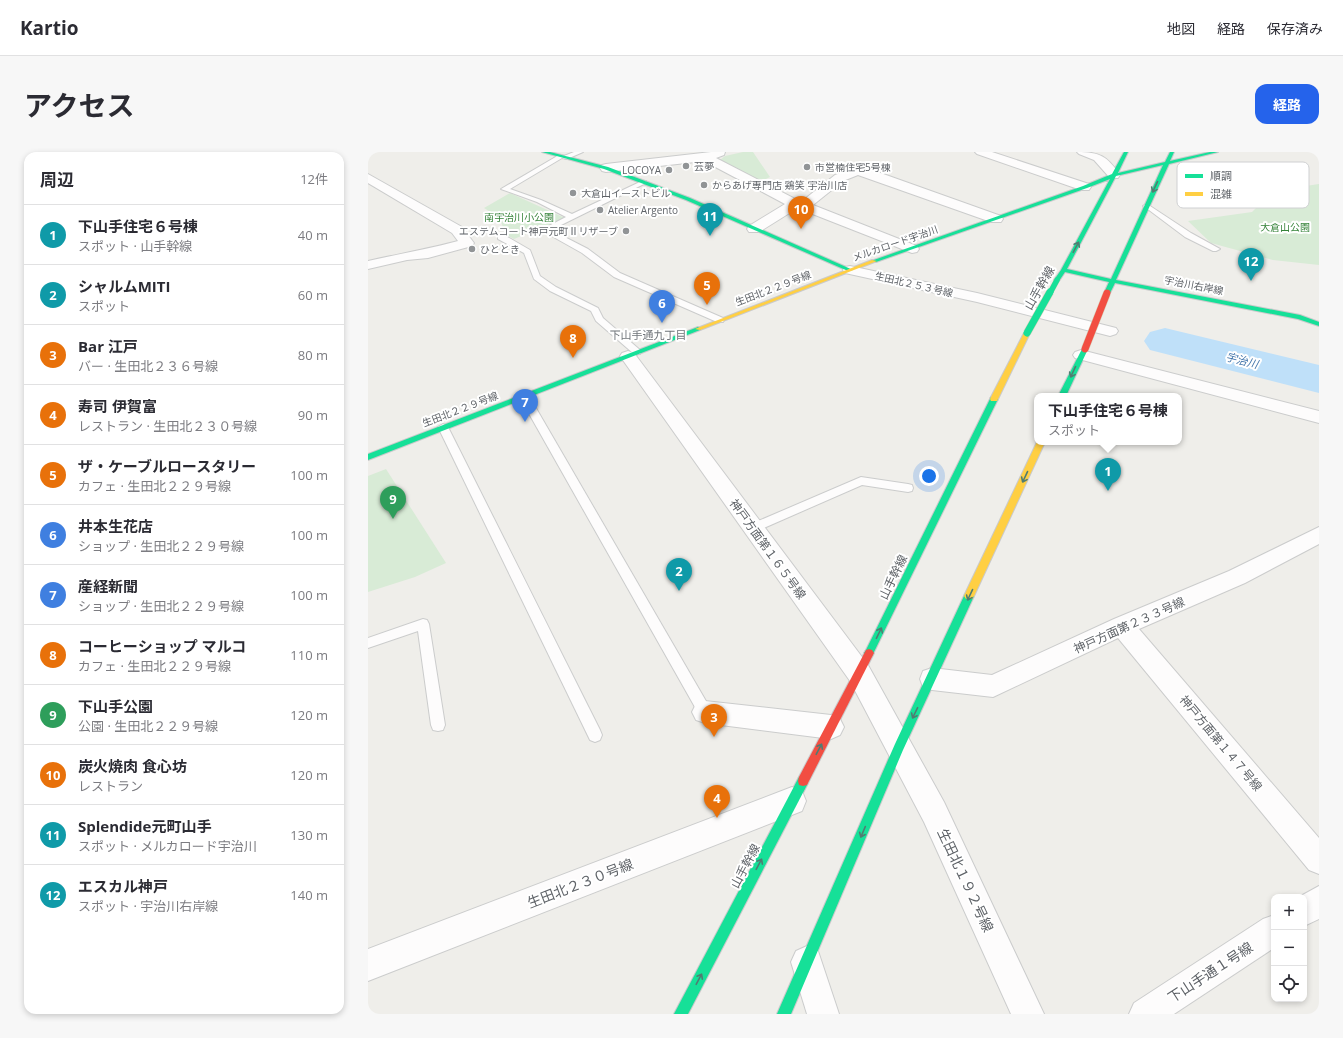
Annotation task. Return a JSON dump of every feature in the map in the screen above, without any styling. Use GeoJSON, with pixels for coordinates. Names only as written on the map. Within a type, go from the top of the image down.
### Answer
{"type":"FeatureCollection","features":[{"type":"Feature","properties":{"kind":"main road","name":"メルカロード宇治川"},"geometry":{"type":"LineString","coordinates":[[544,152],[606,168],[644,182],[688,199],[850,270],[996,219],[1114,175],[1216,152]]}},
{"type":"Feature","properties":{"kind":"main road","name":"山手幹線"},"geometry":{"type":"LineString","coordinates":[[681,1014],[859,673],[1027,333],[1056,280],[1064,270],[1126,152]]}},
{"type":"Feature","properties":{"kind":"main road"},"geometry":{"type":"LineString","coordinates":[[1063,393],[1083,352],[1107,293],[1172,152]]}},
{"type":"Feature","properties":{"kind":"main road","name":"生田北２２９号線"},"geometry":{"type":"LineString","coordinates":[[368,456],[850,270]]}},
{"type":"Feature","properties":{"kind":"main road","name":"宇治川右岸線"},"geometry":{"type":"LineString","coordinates":[[1064,270],[1113,281],[1300,317],[1319,324]]}},
{"type":"Feature","properties":{"kind":"main road"},"geometry":{"type":"LineString","coordinates":[[784,1014],[899,748],[1040,445]]}},
{"type":"Feature","properties":{"kind":"street"},"geometry":{"type":"LineString","coordinates":[[657,152],[678,160]]}},
{"type":"Feature","properties":{"kind":"street"},"geometry":{"type":"LineString","coordinates":[[606,168],[706,157],[723,152]]}},
{"type":"Feature","properties":{"kind":"street"},"geometry":{"type":"LineString","coordinates":[[981,152],[1084,187]]}},
{"type":"Feature","properties":{"kind":"street"},"geometry":{"type":"LineString","coordinates":[[1083,152],[1098,158],[1114,175]]}},
{"type":"Feature","properties":{"kind":"street"},"geometry":{"type":"LineString","coordinates":[[706,157],[798,206],[912,249]]}},
{"type":"Feature","properties":{"kind":"street"},"geometry":{"type":"LineString","coordinates":[[754,229],[798,206],[839,178],[857,171],[868,173],[996,219]]}},
{"type":"Feature","properties":{"kind":"street"},"geometry":{"type":"LineString","coordinates":[[368,178],[457,230],[467,243],[428,254],[408,256],[368,265]]}},
{"type":"Feature","properties":{"kind":"street"},"geometry":{"type":"LineString","coordinates":[[368,192],[384,188]]}},
{"type":"Feature","properties":{"kind":"street","name":"生田北２５３号線"},"geometry":{"type":"LineString","coordinates":[[850,270],[977,298],[1110,331]]}},
{"type":"Feature","properties":{"kind":"street"},"geometry":{"type":"LineString","coordinates":[[1083,352],[1319,417]]}},
{"type":"Feature","properties":{"kind":"street","name":"神戸方面第１６５号線"},"geometry":{"type":"LineString","coordinates":[[633,354],[754,528],[859,673],[899,748]]}},
{"type":"Feature","properties":{"kind":"street","name":"神戸方面第２３３号線"},"geometry":{"type":"LineString","coordinates":[[932,679],[993,686],[1122,626],[1237,577],[1319,535]]}},
{"type":"Feature","properties":{"kind":"street","name":"神戸方面第１４７号線"},"geometry":{"type":"LineString","coordinates":[[1122,626],[1319,860]]}},
{"type":"Feature","properties":{"kind":"street"},"geometry":{"type":"LineString","coordinates":[[705,712],[831,727]]}},
{"type":"Feature","properties":{"kind":"street","name":"生田北１９２号線"},"geometry":{"type":"LineString","coordinates":[[899,748],[934,812],[1028,1014]]}},
{"type":"Feature","properties":{"kind":"street","name":"生田北２３０号線"},"geometry":{"type":"LineString","coordinates":[[368,965],[792,801]]}},
{"type":"Feature","properties":{"kind":"street"},"geometry":{"type":"LineString","coordinates":[[1307,909],[1319,901]]}},
{"type":"Feature","properties":{"kind":"street","name":"下山手通１号線"},"geometry":{"type":"LineString","coordinates":[[1145,1014],[1271,932]]}},
{"type":"Feature","properties":{"kind":"street"},"geometry":{"type":"LineString","coordinates":[[807,962],[823,1014]]}},
{"type":"Feature","properties":{"kind":"lane"},"geometry":{"type":"LineString","coordinates":[[572,217],[539,201],[504,189],[563,157],[580,152]]}},
{"type":"Feature","properties":{"kind":"lane"},"geometry":{"type":"LineString","coordinates":[[644,182],[545,230],[585,251],[617,275],[720,320]]}},
{"type":"Feature","properties":{"kind":"lane"},"geometry":{"type":"LineString","coordinates":[[1147,206],[1188,235],[1216,249]]}},
{"type":"Feature","properties":{"kind":"lane"},"geometry":{"type":"LineString","coordinates":[[501,236],[527,252],[537,277],[553,289],[595,310],[599,319],[633,354]]}},
{"type":"Feature","properties":{"kind":"lane"},"geometry":{"type":"LineString","coordinates":[[524,396],[705,712]]}},
{"type":"Feature","properties":{"kind":"lane"},"geometry":{"type":"LineString","coordinates":[[443,427],[595,735]]}},
{"type":"Feature","properties":{"kind":"lane"},"geometry":{"type":"LineString","coordinates":[[754,528],[861,481],[908,488]]}},
{"type":"Feature","properties":{"kind":"lane"},"geometry":{"type":"LineString","coordinates":[[368,643],[423,624],[438,725]]}},
{"type":"Feature","properties":{"kind":"green space"},"geometry":{"type":"Polygon","coordinates":[[[743,152],[753,152],[770,177],[760,182],[720,160],[725,156],[743,152]]]}},
{"type":"Feature","properties":{"kind":"green space","name":"大倉山公園"},"geometry":{"type":"Polygon","coordinates":[[[1319,184],[1319,265],[1273,260],[1211,243],[1188,221],[1252,212],[1256,208],[1309,208],[1309,185],[1319,184]]]}},
{"type":"Feature","properties":{"kind":"green space","name":"南宇治川小公園"},"geometry":{"type":"Polygon","coordinates":[[[510,193],[565,218],[514,239],[505,234],[500,218],[484,208],[510,193]]]}},
{"type":"Feature","properties":{"kind":"green space"},"geometry":{"type":"Polygon","coordinates":[[[386,469],[446,563],[415,577],[368,592],[368,476],[386,469]]]}},
{"type":"Feature","properties":{"kind":"waterway","name":"宇治川"},"geometry":{"type":"LineString","coordinates":[[1165,341],[1319,379]]}},
{"type":"Feature","properties":{"kind":"traffic: fast"},"geometry":{"type":"LineString","coordinates":[[544,152],[606,168],[688,199],[850,270]]}},
{"type":"Feature","properties":{"kind":"traffic: fast"},"geometry":{"type":"LineString","coordinates":[[1057,280],[1064,270],[1126,152]]}},
{"type":"Feature","properties":{"kind":"traffic: fast"},"geometry":{"type":"LineString","coordinates":[[1107,293],[1172,152]]}},
{"type":"Feature","properties":{"kind":"traffic: fast"},"geometry":{"type":"LineString","coordinates":[[874,261],[1085,187],[1114,175],[1216,152]]}},
{"type":"Feature","properties":{"kind":"traffic: fast"},"geometry":{"type":"LineString","coordinates":[[1064,270],[1113,281],[1300,317],[1319,324]]}},
{"type":"Feature","properties":{"kind":"traffic: fast"},"geometry":{"type":"LineString","coordinates":[[1027,333],[1057,280]]}},
{"type":"Feature","properties":{"kind":"traffic: fast"},"geometry":{"type":"LineString","coordinates":[[368,457],[698,329]]}},
{"type":"Feature","properties":{"kind":"traffic: fast"},"geometry":{"type":"LineString","coordinates":[[1063,393],[1085,349]]}},
{"type":"Feature","properties":{"kind":"traffic: fast"},"geometry":{"type":"LineString","coordinates":[[869,653],[994,399]]}},
{"type":"Feature","properties":{"kind":"traffic: fast"},"geometry":{"type":"LineString","coordinates":[[784,1014],[899,748],[969,596]]}},
{"type":"Feature","properties":{"kind":"traffic: fast"},"geometry":{"type":"LineString","coordinates":[[681,1014],[803,781]]}},
{"type":"Feature","properties":{"kind":"traffic: slow"},"geometry":{"type":"LineString","coordinates":[[698,329],[874,261]]}},
{"type":"Feature","properties":{"kind":"traffic: slow"},"geometry":{"type":"LineString","coordinates":[[994,399],[1027,333]]}},
{"type":"Feature","properties":{"kind":"traffic: slow"},"geometry":{"type":"LineString","coordinates":[[969,596],[1040,445]]}},
{"type":"Feature","properties":{"kind":"traffic: jam"},"geometry":{"type":"LineString","coordinates":[[1085,349],[1107,293]]}},
{"type":"Feature","properties":{"kind":"traffic: jam"},"geometry":{"type":"LineString","coordinates":[[803,781],[869,653]]}},
{"type":"Feature","properties":{"kind":"place","name":"芸夢"},"geometry":{"type":"Point","coordinates":[686,166]}},
{"type":"Feature","properties":{"kind":"place","name":"市営楠住宅5号棟"},"geometry":{"type":"Point","coordinates":[807,167]}},
{"type":"Feature","properties":{"kind":"place","name":"LOCOYA"},"geometry":{"type":"Point","coordinates":[669,170]}},
{"type":"Feature","properties":{"kind":"place","name":"からあげ専門店 鶏笑 宇治川店"},"geometry":{"type":"Point","coordinates":[704,185]}},
{"type":"Feature","properties":{"kind":"place","name":"大倉山イーストビル"},"geometry":{"type":"Point","coordinates":[573,193]}},
{"type":"Feature","properties":{"kind":"place","name":"Atelier Argento"},"geometry":{"type":"Point","coordinates":[600,210]}},
{"type":"Feature","properties":{"kind":"place","name":"炭火焼肉 食心坊"},"geometry":{"type":"Point","coordinates":[801,229]}},
{"type":"Feature","properties":{"kind":"place","name":"エステムコート神戸元町Ⅱリザーブ"},"geometry":{"type":"Point","coordinates":[626,231]}},
{"type":"Feature","properties":{"kind":"place","name":"Splendide元町山手"},"geometry":{"type":"Point","coordinates":[710,236]}},
{"type":"Feature","properties":{"kind":"place","name":"ひととき"},"geometry":{"type":"Point","coordinates":[472,249]}},
{"type":"Feature","properties":{"kind":"place","name":"エスカル神戸"},"geometry":{"type":"Point","coordinates":[1251,281]}},
{"type":"Feature","properties":{"kind":"place","name":"ザ・ケーブルロースタリー"},"geometry":{"type":"Point","coordinates":[707,305]}},
{"type":"Feature","properties":{"kind":"place","name":"井本生花店"},"geometry":{"type":"Point","coordinates":[662,323]}},
{"type":"Feature","properties":{"kind":"place","name":"コーヒーショップ マルコ"},"geometry":{"type":"Point","coordinates":[573,358]}},
{"type":"Feature","properties":{"kind":"place","name":"産経新聞"},"geometry":{"type":"Point","coordinates":[525,422]}},
{"type":"Feature","properties":{"kind":"place","name":"下山手住宅６号棟"},"geometry":{"type":"Point","coordinates":[1108,491]}},
{"type":"Feature","properties":{"kind":"place","name":"下山手公園"},"geometry":{"type":"Point","coordinates":[393,519]}},
{"type":"Feature","properties":{"kind":"place","name":"シャルムMITI"},"geometry":{"type":"Point","coordinates":[679,591]}},
{"type":"Feature","properties":{"kind":"place","name":"Bar 江戸"},"geometry":{"type":"Point","coordinates":[714,737]}},
{"type":"Feature","properties":{"kind":"place","name":"寿司 伊賀富"},"geometry":{"type":"Point","coordinates":[717,818]}},
{"type":"Feature","properties":{"kind":"district","name":"下山手通九丁目"},"geometry":{"type":"Point","coordinates":[648,334]}}]}
